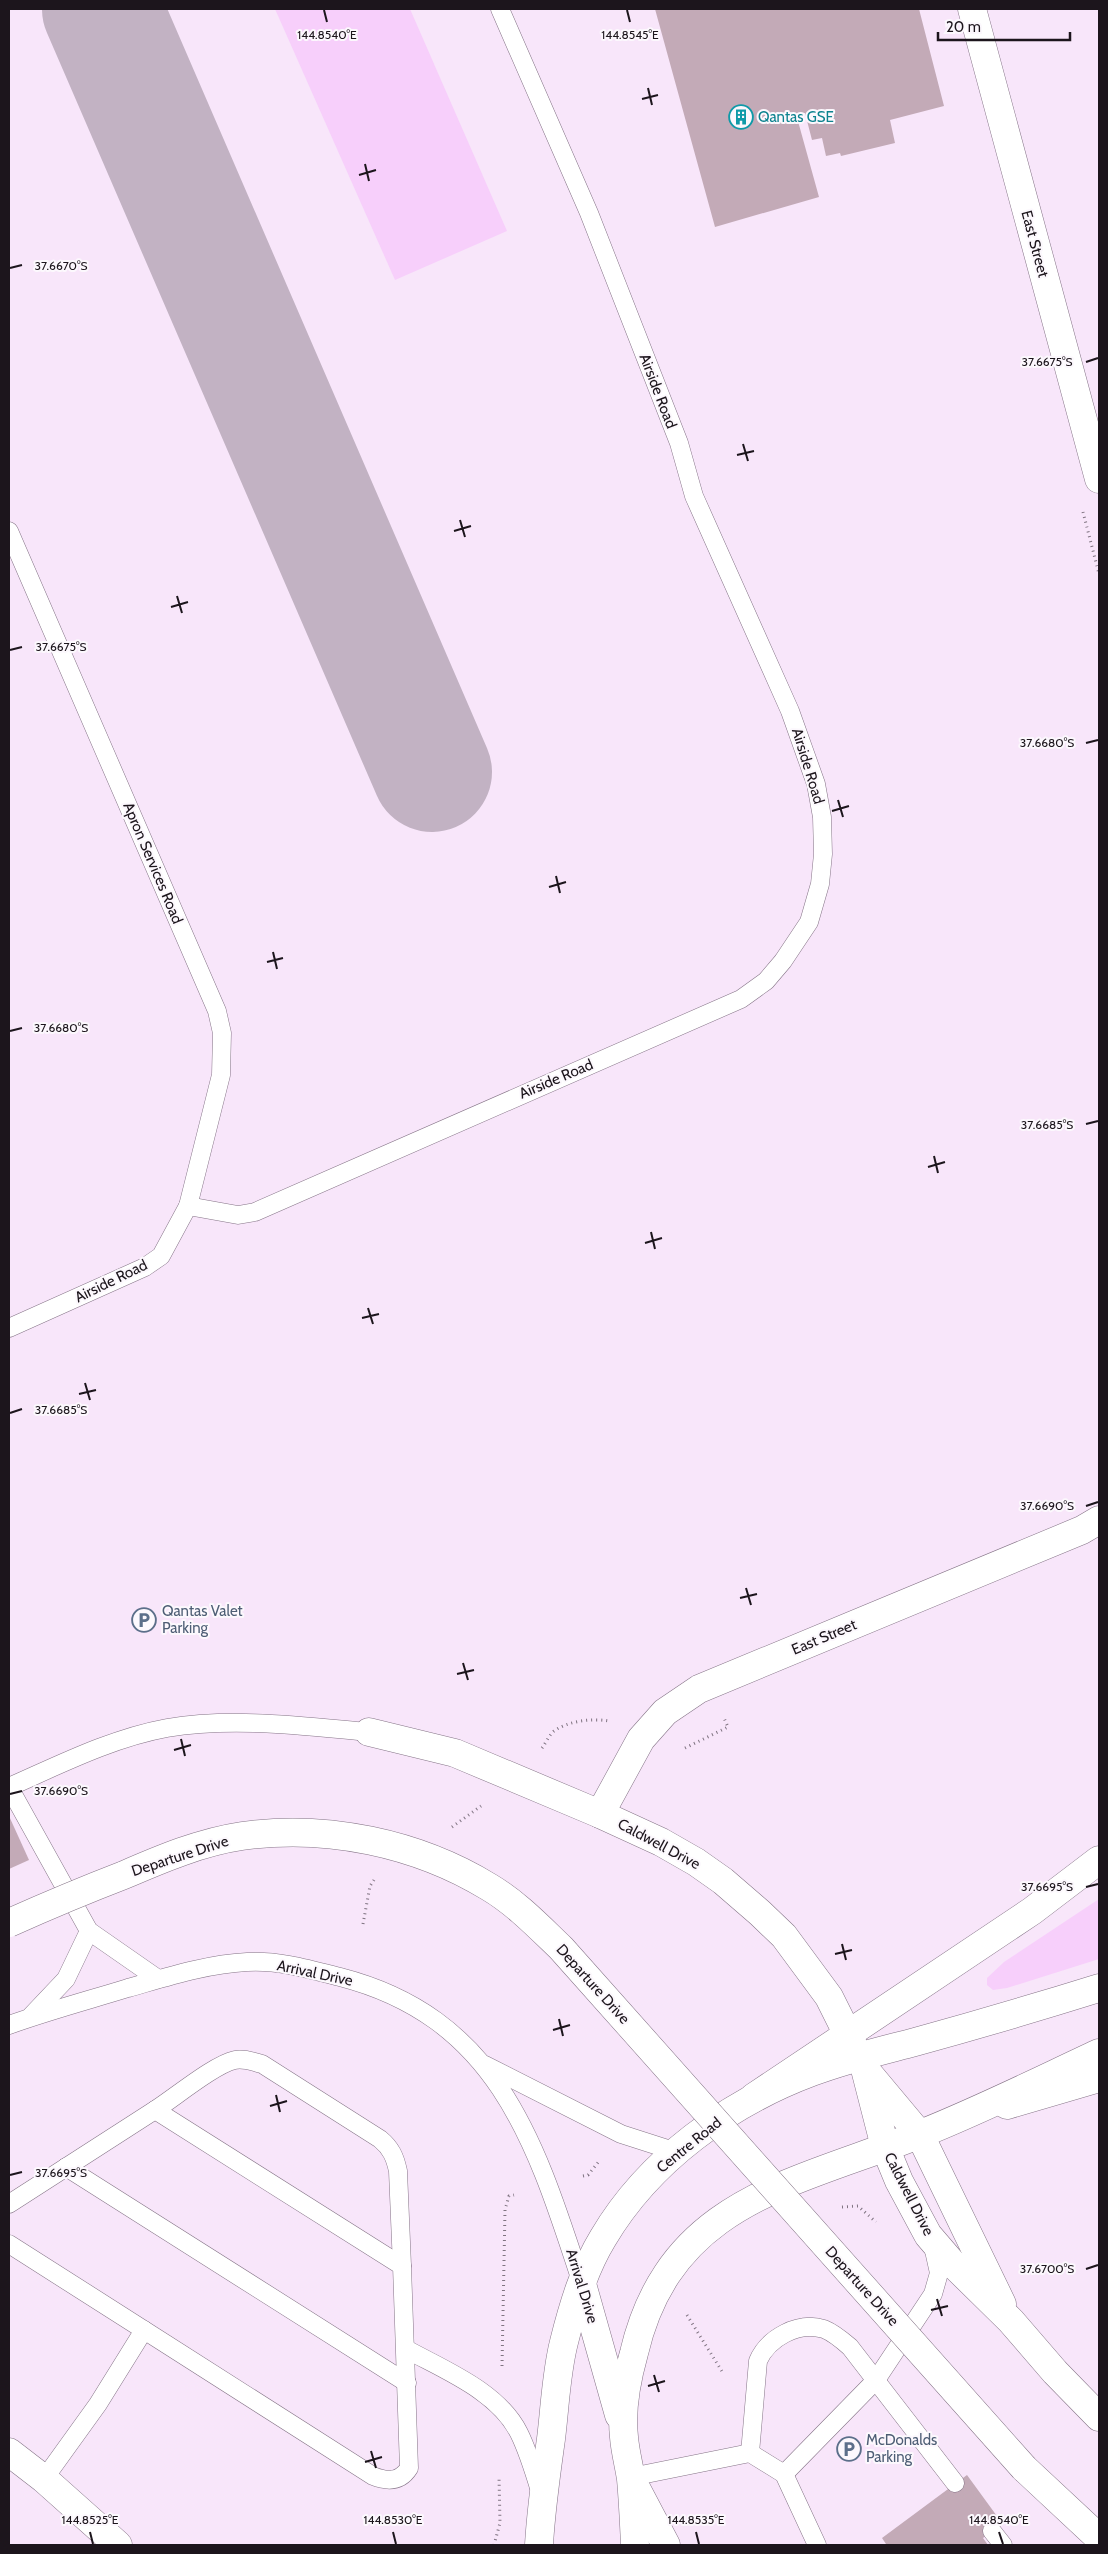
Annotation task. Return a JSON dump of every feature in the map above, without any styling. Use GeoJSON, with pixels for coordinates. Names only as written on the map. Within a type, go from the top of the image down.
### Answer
{"type":"FeatureCollection","features":[{"type":"Feature","properties":{"kind":"main road","name":"East Street"},"geometry":{"type":"LineString","coordinates":[[972,9],[1099,479]]}},
{"type":"Feature","properties":{"kind":"main road","name":"East Street"},"geometry":{"type":"LineString","coordinates":[[600,1814],[641,1738],[665,1712],[699,1689],[1073,1534],[1099,1520]]}},
{"type":"Feature","properties":{"kind":"main road","name":"Caldwell Drive"},"geometry":{"type":"LineString","coordinates":[[368,1732],[455,1753],[600,1814],[661,1842],[696,1862],[723,1881],[760,1913],[784,1936],[806,1963],[829,1997],[857,2053],[885,2147],[899,2181],[928,2235],[958,2270],[1011,2321],[1055,2372],[1099,2417]]}},
{"type":"Feature","properties":{"kind":"main road","name":"Departure Drive"},"geometry":{"type":"LineString","coordinates":[[9,1923],[169,1856],[241,1836],[277,1833],[345,1836],[401,1848],[461,1872],[490,1887],[517,1908],[561,1948],[1024,2468]]}},
{"type":"Feature","properties":{"kind":"main road","name":"Centre Road"},"geometry":{"type":"LineString","coordinates":[[539,2545],[542,2496],[564,2344],[582,2284],[602,2239],[618,2215],[650,2176],[699,2133],[754,2097],[857,2053],[1032,1911],[1099,1860]]}},
{"type":"Feature","properties":{"kind":"main road"},"geometry":{"type":"LineString","coordinates":[[857,2053],[1099,1988]]}},
{"type":"Feature","properties":{"kind":"main road","name":"Caldwell Drive"},"geometry":{"type":"LineString","coordinates":[[857,2053],[920,2135],[962,2226],[1011,2321]]}},
{"type":"Feature","properties":{"kind":"main road"},"geometry":{"type":"LineString","coordinates":[[634,2545],[631,2478],[624,2436],[629,2379],[642,2323],[662,2278],[679,2257],[704,2231],[730,2211],[765,2193],[949,2123],[1099,2053]]}},
{"type":"Feature","properties":{"kind":"main road"},"geometry":{"type":"LineString","coordinates":[[949,2123],[1099,2078]]}},
{"type":"Feature","properties":{"kind":"main road","name":"Arrival Drive"},"geometry":{"type":"LineString","coordinates":[[582,2284],[624,2436]]}},
{"type":"Feature","properties":{"kind":"main road"},"geometry":{"type":"LineString","coordinates":[[9,2452],[44,2479],[118,2545]]}},
{"type":"Feature","properties":{"kind":"main road"},"geometry":{"type":"LineString","coordinates":[[1024,2468],[1099,2538]]}},
{"type":"Feature","properties":{"kind":"main road"},"geometry":{"type":"LineString","coordinates":[[1024,2468],[1080,2545]]}},
{"type":"Feature","properties":{"kind":"main road"},"geometry":{"type":"LineString","coordinates":[[631,2478],[666,2545]]}},
{"type":"Feature","properties":{"kind":"lane","name":"Airside Road"},"geometry":{"type":"LineString","coordinates":[[9,1328],[145,1267],[161,1256],[188,1206],[248,1215],[741,998],[766,981],[797,942],[809,922],[820,884],[823,854],[822,817],[808,758],[694,496],[679,443],[589,213],[500,9]]}},
{"type":"Feature","properties":{"kind":"lane","name":"Apron Services Road"},"geometry":{"type":"LineString","coordinates":[[9,531],[217,1011],[222,1033],[221,1075],[188,1206]]}},
{"type":"Feature","properties":{"kind":"lane"},"geometry":{"type":"LineString","coordinates":[[158,1980],[89,1931],[9,1787],[93,1752],[166,1728],[276,1723],[368,1732]]}},
{"type":"Feature","properties":{"kind":"lane"},"geometry":{"type":"LineString","coordinates":[[30,2018],[66,1979],[89,1931]]}},
{"type":"Feature","properties":{"kind":"lane","name":"Arrival Drive"},"geometry":{"type":"LineString","coordinates":[[9,2024],[158,1980],[215,1966],[247,1962],[291,1964],[373,1986],[404,2000],[451,2032],[482,2064],[517,2114],[549,2186],[582,2284]]}},
{"type":"Feature","properties":{"kind":"lane"},"geometry":{"type":"LineString","coordinates":[[9,2204],[234,2060],[248,2060],[262,2064],[288,2080],[388,2146],[396,2159],[406,2348],[409,2468],[400,2478],[381,2479],[9,2244]]}},
{"type":"Feature","properties":{"kind":"lane","name":"Arrival Drive"},"geometry":{"type":"LineString","coordinates":[[482,2064],[621,2134],[677,2152]]}},
{"type":"Feature","properties":{"kind":"lane"},"geometry":{"type":"LineString","coordinates":[[155,2110],[402,2266]]}},
{"type":"Feature","properties":{"kind":"lane"},"geometry":{"type":"LineString","coordinates":[[66,2166],[407,2383]]}},
{"type":"Feature","properties":{"kind":"lane"},"geometry":{"type":"LineString","coordinates":[[784,2474],[876,2380],[936,2286],[939,2274],[938,2262],[928,2235]]}},
{"type":"Feature","properties":{"kind":"lane"},"geometry":{"type":"LineString","coordinates":[[750,2453],[758,2361],[763,2350],[773,2339],[807,2327],[823,2329],[837,2335],[850,2347],[955,2484]]}},
{"type":"Feature","properties":{"kind":"lane"},"geometry":{"type":"LineString","coordinates":[[44,2479],[98,2404],[144,2330]]}},
{"type":"Feature","properties":{"kind":"lane"},"geometry":{"type":"LineString","coordinates":[[406,2348],[475,2388],[499,2406],[518,2431],[542,2496]]}},
{"type":"Feature","properties":{"kind":"lane"},"geometry":{"type":"LineString","coordinates":[[631,2478],[750,2453],[784,2474],[817,2545]]}},
{"type":"Feature","properties":{"kind":"lane"},"geometry":{"type":"LineString","coordinates":[[992,2531],[1003,2545]]}},
{"type":"Feature","properties":{"kind":"path"},"geometry":{"type":"LineString","coordinates":[[583,2176],[588,2174],[605,2154]]}},
{"type":"Feature","properties":{"kind":"path"},"geometry":{"type":"LineString","coordinates":[[683,2309],[721,2372],[737,2382],[755,2389]]}},
{"type":"Feature","properties":{"kind":"shaded area"},"geometry":{"type":"Polygon","coordinates":[[[275,9],[410,9],[507,231],[395,280],[275,9]]]}},
{"type":"Feature","properties":{"kind":"shaded area"},"geometry":{"type":"Polygon","coordinates":[[[1099,1899],[1099,1959],[1007,1988],[993,1990],[987,1985],[987,1978],[1004,1962],[1099,1899]]]}},
{"type":"Feature","properties":{"kind":"building","name":"Qantas GSE"},"geometry":{"type":"Polygon","coordinates":[[[655,9],[919,9],[944,106],[890,120],[895,143],[841,156],[840,153],[826,156],[822,138],[812,140],[805,113],[796,114],[819,197],[715,227],[655,9]]]}},
{"type":"Feature","properties":{"kind":"building"},"geometry":{"type":"Polygon","coordinates":[[[9,1816],[29,1860],[9,1869],[9,1816]]]}},
{"type":"Feature","properties":{"kind":"building"},"geometry":{"type":"Polygon","coordinates":[[[967,2475],[1002,2523],[983,2538],[988,2545],[885,2545],[882,2538],[967,2475]]]}},
{"type":"Feature","properties":{"kind":"taxiway"},"geometry":{"type":"LineString","coordinates":[[102,9],[432,772]]}},
{"type":"Feature","properties":{"kind":"place","name":"Qantas GSE"},"geometry":{"type":"Point","coordinates":[741,117]}},
{"type":"Feature","properties":{"kind":"place","name":"Qantas Valet Parking"},"geometry":{"type":"Point","coordinates":[144,1620]}},
{"type":"Feature","properties":{"kind":"place","name":"McDonalds Parking"},"geometry":{"type":"Point","coordinates":[849,2449]}}]}
